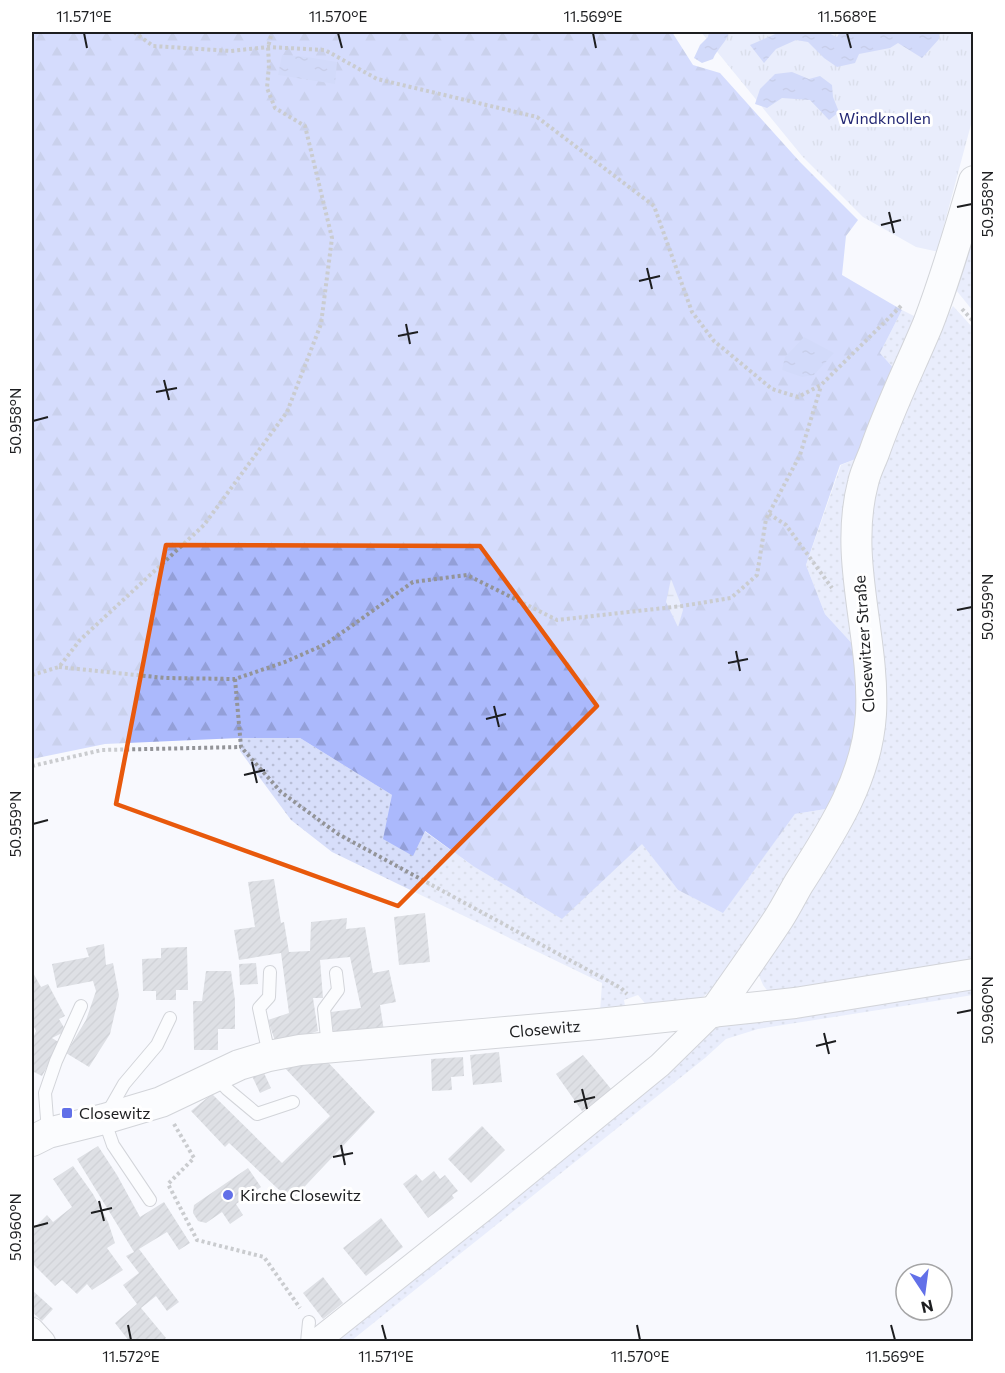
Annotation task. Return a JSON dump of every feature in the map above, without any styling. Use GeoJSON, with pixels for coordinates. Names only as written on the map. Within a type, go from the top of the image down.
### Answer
{"type":"FeatureCollection","features":[{"type":"Feature","properties":{"kind":"street","name":"Closewitzer Straße"},"geometry":{"type":"LineString","coordinates":[[714,1012],[780,917],[828,839],[859,773],[871,714],[868,650],[861,604],[857,540],[858,512],[863,483],[882,429],[925,331],[942,285],[974,181]]}},
{"type":"Feature","properties":{"kind":"street","name":"Closewitz"},"geometry":{"type":"LineString","coordinates":[[40,1137],[161,1102],[239,1065],[300,1050],[795,1003],[974,975]]}},
{"type":"Feature","properties":{"kind":"street"},"geometry":{"type":"LineString","coordinates":[[313,1332],[496,1199],[660,1065],[714,1012]]}},
{"type":"Feature","properties":{"kind":"street"},"geometry":{"type":"LineString","coordinates":[[32,1330],[43,1341]]}},
{"type":"Feature","properties":{"kind":"lane"},"geometry":{"type":"LineString","coordinates":[[269,1056],[259,1008],[269,997],[270,972]]}},
{"type":"Feature","properties":{"kind":"lane"},"geometry":{"type":"LineString","coordinates":[[328,1047],[324,1009],[338,990],[336,973]]}},
{"type":"Feature","properties":{"kind":"lane"},"geometry":{"type":"LineString","coordinates":[[40,1137],[45,1093],[56,1061],[81,1006]]}},
{"type":"Feature","properties":{"kind":"lane"},"geometry":{"type":"LineString","coordinates":[[150,1200],[113,1145],[104,1119],[124,1084],[158,1045],[170,1018]]}},
{"type":"Feature","properties":{"kind":"lane"},"geometry":{"type":"LineString","coordinates":[[215,1076],[257,1114],[294,1102]]}},
{"type":"Feature","properties":{"kind":"lane"},"geometry":{"type":"LineString","coordinates":[[307,1341],[313,1332]]}},
{"type":"Feature","properties":{"kind":"path"},"geometry":{"type":"LineString","coordinates":[[134,32],[153,46],[231,51],[268,47],[325,50],[377,79],[537,117],[654,206],[692,312],[714,340],[772,388],[798,397],[821,385],[902,305]]}},
{"type":"Feature","properties":{"kind":"path"},"geometry":{"type":"LineString","coordinates":[[59,667],[80,640],[204,525],[287,412],[321,324],[332,238],[305,126],[275,108],[267,88],[268,47],[272,32]]}},
{"type":"Feature","properties":{"kind":"path"},"geometry":{"type":"LineString","coordinates":[[32,675],[59,667],[165,678],[235,679],[285,662],[326,644],[413,582],[467,575],[557,620],[682,606],[730,598],[757,575],[766,519],[800,455],[821,385]]}},
{"type":"Feature","properties":{"kind":"path"},"geometry":{"type":"LineString","coordinates":[[769,514],[786,525],[835,592],[861,604]]}},
{"type":"Feature","properties":{"kind":"path"},"geometry":{"type":"LineString","coordinates":[[235,679],[241,747],[281,792],[338,834],[621,988],[651,1018]]}},
{"type":"Feature","properties":{"kind":"path"},"geometry":{"type":"LineString","coordinates":[[32,766],[102,750],[241,747]]}},
{"type":"Feature","properties":{"kind":"path"},"geometry":{"type":"LineString","coordinates":[[161,1102],[194,1158],[168,1184],[197,1240],[264,1257],[313,1332]]}},
{"type":"Feature","properties":{"kind":"highlighted area"},"geometry":{"type":"Polygon","coordinates":[[[166,545],[480,546],[597,706],[398,906],[116,804],[166,545]]]}},
{"type":"Feature","properties":{"kind":"green space"},"geometry":{"type":"Polygon","coordinates":[[[32,32],[672,32],[693,65],[720,73],[800,162],[858,220],[846,236],[842,275],[902,310],[880,353],[897,372],[861,457],[840,465],[806,565],[825,614],[858,650],[856,740],[832,808],[795,814],[723,913],[678,890],[642,844],[562,919],[473,866],[425,831],[413,856],[383,839],[392,795],[300,738],[239,738],[105,744],[32,759],[32,32]]]}},
{"type":"Feature","properties":{"kind":"green space","name":"Windknollen"},"geometry":{"type":"Polygon","coordinates":[[[701,32],[973,32],[973,117],[939,252],[916,247],[863,217],[802,156],[701,32]]]}},
{"type":"Feature","properties":{"kind":"green space"},"geometry":{"type":"Polygon","coordinates":[[[973,217],[973,311],[952,285],[973,217]]]}},
{"type":"Feature","properties":{"kind":"green space"},"geometry":{"type":"Polygon","coordinates":[[[953,306],[974,329],[973,967],[772,997],[758,973],[835,847],[867,510],[929,345],[953,306]]]}},
{"type":"Feature","properties":{"kind":"green space"},"geometry":{"type":"Polygon","coordinates":[[[902,310],[918,318],[897,372],[880,353],[902,310]]]}},
{"type":"Feature","properties":{"kind":"green space"},"geometry":{"type":"Polygon","coordinates":[[[861,457],[858,650],[825,614],[806,565],[841,465],[861,457]]]}},
{"type":"Feature","properties":{"kind":"green space"},"geometry":{"type":"Polygon","coordinates":[[[671,579],[683,610],[678,627],[666,602],[671,579]]]}},
{"type":"Feature","properties":{"kind":"green space"},"geometry":{"type":"Polygon","coordinates":[[[239,738],[300,738],[392,795],[424,831],[473,866],[642,843],[678,890],[723,912],[795,814],[832,808],[721,982],[697,1002],[649,1008],[638,995],[624,1000],[626,1012],[600,1012],[602,983],[332,852],[291,820],[240,751],[239,738]]]}},
{"type":"Feature","properties":{"kind":"green space"},"geometry":{"type":"Polygon","coordinates":[[[973,984],[973,995],[758,1029],[726,1039],[351,1341],[324,1342],[719,1025],[973,984]]]}},
{"type":"Feature","properties":{"kind":"water"},"geometry":{"type":"Polygon","coordinates":[[[709,32],[729,32],[713,59],[702,63],[694,58],[709,32]]]}},
{"type":"Feature","properties":{"kind":"water"},"geometry":{"type":"Polygon","coordinates":[[[780,32],[826,32],[837,37],[840,32],[940,32],[939,39],[922,58],[898,43],[890,48],[859,54],[855,63],[837,67],[808,42],[796,40],[776,49],[764,63],[750,45],[780,32]]]}},
{"type":"Feature","properties":{"kind":"water"},"geometry":{"type":"Polygon","coordinates":[[[282,55],[337,62],[335,84],[278,75],[282,55]]]}},
{"type":"Feature","properties":{"kind":"water"},"geometry":{"type":"Polygon","coordinates":[[[792,72],[809,79],[820,76],[832,85],[833,97],[839,112],[829,120],[810,100],[782,98],[767,108],[755,104],[760,89],[775,74],[792,72]]]}},
{"type":"Feature","properties":{"kind":"water"},"geometry":{"type":"Polygon","coordinates":[[[804,337],[834,353],[814,375],[802,377],[782,370],[785,357],[804,337]]]}},
{"type":"Feature","properties":{"kind":"building"},"geometry":{"type":"Polygon","coordinates":[[[274,879],[281,923],[284,922],[289,952],[310,951],[311,922],[347,918],[346,929],[365,927],[373,973],[389,970],[396,1002],[380,1005],[384,1031],[334,1037],[331,1012],[361,1008],[350,957],[320,960],[323,998],[313,998],[318,1031],[276,1044],[268,1020],[289,1013],[281,953],[239,960],[234,930],[255,927],[248,882],[274,879]]]}},
{"type":"Feature","properties":{"kind":"building"},"geometry":{"type":"Polygon","coordinates":[[[425,913],[430,962],[399,965],[394,917],[425,913]]]}},
{"type":"Feature","properties":{"kind":"building"},"geometry":{"type":"Polygon","coordinates":[[[104,944],[106,965],[113,963],[119,995],[110,1034],[89,1067],[66,1053],[86,1020],[96,991],[93,981],[57,988],[52,964],[89,957],[86,948],[104,944]]]}},
{"type":"Feature","properties":{"kind":"building"},"geometry":{"type":"Polygon","coordinates":[[[187,947],[188,990],[176,990],[176,1000],[156,1000],[156,991],[143,991],[142,959],[161,958],[161,948],[187,947]]]}},
{"type":"Feature","properties":{"kind":"building"},"geometry":{"type":"Polygon","coordinates":[[[256,963],[258,984],[240,985],[239,964],[256,963]]]}},
{"type":"Feature","properties":{"kind":"building"},"geometry":{"type":"Polygon","coordinates":[[[32,971],[41,987],[48,984],[65,1016],[59,1019],[66,1031],[52,1038],[60,1043],[42,1076],[32,1071],[32,1040],[36,1031],[32,1023],[32,971]]]}},
{"type":"Feature","properties":{"kind":"building"},"geometry":{"type":"Polygon","coordinates":[[[206,971],[231,971],[235,1000],[235,1029],[218,1029],[218,1050],[194,1050],[193,1001],[202,1001],[206,971]]]}},
{"type":"Feature","properties":{"kind":"building"},"geometry":{"type":"Polygon","coordinates":[[[499,1052],[502,1082],[473,1085],[470,1055],[499,1052]]]}},
{"type":"Feature","properties":{"kind":"building"},"geometry":{"type":"Polygon","coordinates":[[[583,1055],[612,1090],[582,1111],[556,1074],[583,1055]]]}},
{"type":"Feature","properties":{"kind":"building"},"geometry":{"type":"Polygon","coordinates":[[[322,1056],[375,1112],[291,1201],[229,1143],[225,1147],[191,1111],[212,1094],[282,1163],[330,1116],[283,1066],[322,1056]]]}},
{"type":"Feature","properties":{"kind":"building"},"geometry":{"type":"Polygon","coordinates":[[[463,1057],[464,1076],[451,1077],[452,1090],[432,1091],[431,1059],[463,1057]]]}},
{"type":"Feature","properties":{"kind":"building"},"geometry":{"type":"Polygon","coordinates":[[[263,1071],[271,1088],[260,1093],[252,1076],[263,1071]]]}},
{"type":"Feature","properties":{"kind":"building"},"geometry":{"type":"Polygon","coordinates":[[[482,1126],[505,1150],[471,1183],[448,1159],[482,1126]]]}},
{"type":"Feature","properties":{"kind":"building"},"geometry":{"type":"Polygon","coordinates":[[[98,1146],[140,1217],[164,1202],[190,1243],[179,1250],[167,1232],[139,1249],[179,1302],[167,1311],[156,1296],[141,1308],[166,1338],[162,1341],[129,1341],[115,1323],[137,1304],[123,1285],[139,1273],[126,1256],[134,1252],[77,1159],[98,1146]]]}},
{"type":"Feature","properties":{"kind":"building"},"geometry":{"type":"Polygon","coordinates":[[[73,1166],[93,1194],[108,1222],[115,1243],[107,1248],[123,1270],[92,1290],[87,1284],[77,1294],[62,1280],[55,1286],[34,1265],[32,1267],[32,1227],[33,1229],[47,1215],[53,1222],[72,1207],[53,1179],[73,1166]]]}},
{"type":"Feature","properties":{"kind":"building","name":"Kirche Closewitz"},"geometry":{"type":"Polygon","coordinates":[[[248,1168],[261,1187],[236,1204],[243,1215],[230,1224],[222,1212],[206,1223],[198,1221],[193,1213],[194,1205],[248,1168]]]}},
{"type":"Feature","properties":{"kind":"building"},"geometry":{"type":"Polygon","coordinates":[[[434,1171],[440,1179],[445,1175],[458,1191],[452,1195],[454,1198],[428,1218],[403,1184],[416,1174],[422,1181],[434,1171]]]}},
{"type":"Feature","properties":{"kind":"building"},"geometry":{"type":"Polygon","coordinates":[[[381,1218],[403,1247],[366,1276],[343,1248],[381,1218]]]}},
{"type":"Feature","properties":{"kind":"building"},"geometry":{"type":"Polygon","coordinates":[[[323,1277],[343,1303],[323,1319],[303,1293],[323,1277]]]}},
{"type":"Feature","properties":{"kind":"building"},"geometry":{"type":"Polygon","coordinates":[[[32,1290],[53,1309],[42,1321],[32,1312],[32,1290]]]}},
{"type":"Feature","properties":{"kind":"place","name":"Closewitz"},"geometry":{"type":"Point","coordinates":[67,1113]}},
{"type":"Feature","properties":{"kind":"place","name":"Kirche Closewitz"},"geometry":{"type":"Point","coordinates":[228,1195]}}]}
